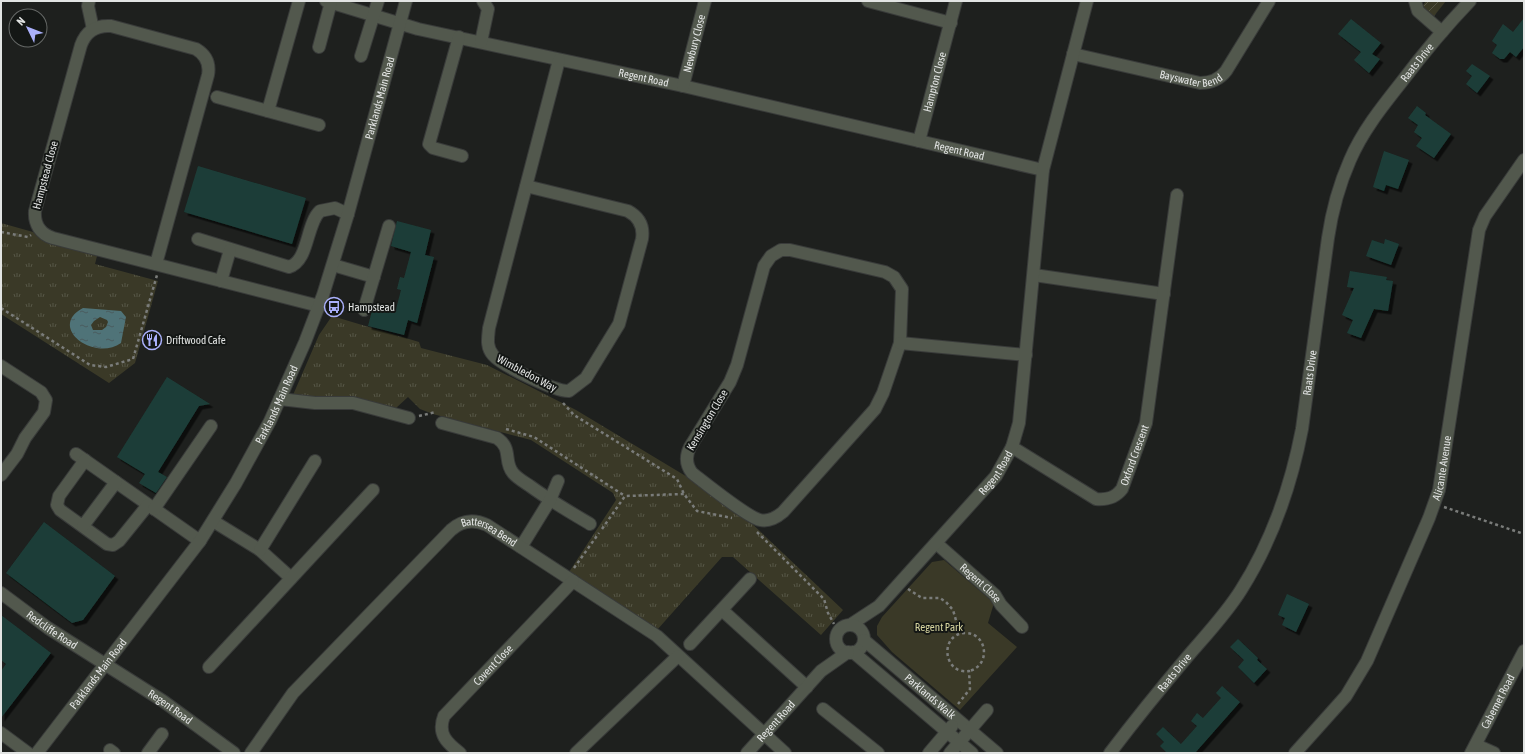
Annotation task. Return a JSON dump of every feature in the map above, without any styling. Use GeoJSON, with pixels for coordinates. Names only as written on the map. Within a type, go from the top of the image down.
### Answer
{"type":"FeatureCollection","features":[{"type":"Feature","properties":{"kind":"street"},"geometry":{"type":"LineString","coordinates":[[90,1],[88,6],[93,29],[105,25],[111,26],[191,48],[203,55],[208,64],[208,75],[156,264]]}},
{"type":"Feature","properties":{"kind":"street"},"geometry":{"type":"LineString","coordinates":[[268,111],[299,1]]}},
{"type":"Feature","properties":{"kind":"street"},"geometry":{"type":"LineString","coordinates":[[361,56],[378,1]]}},
{"type":"Feature","properties":{"kind":"street","name":"Parklands Main Road"},"geometry":{"type":"LineString","coordinates":[[37,753],[200,541],[253,452],[280,399],[319,306],[333,265],[406,1]]}},
{"type":"Feature","properties":{"kind":"street"},"geometry":{"type":"LineString","coordinates":[[481,42],[488,9],[483,1]]}},
{"type":"Feature","properties":{"kind":"street","name":"Newbury Close"},"geometry":{"type":"LineString","coordinates":[[683,86],[705,1]]}},
{"type":"Feature","properties":{"kind":"street"},"geometry":{"type":"LineString","coordinates":[[868,1],[951,22]]}},
{"type":"Feature","properties":{"kind":"street","name":"Hampton Close"},"geometry":{"type":"LineString","coordinates":[[919,141],[956,1]]}},
{"type":"Feature","properties":{"kind":"street"},"geometry":{"type":"LineString","coordinates":[[1043,170],[1087,1]]}},
{"type":"Feature","properties":{"kind":"street","name":"Bayswater Bend"},"geometry":{"type":"LineString","coordinates":[[1073,54],[1200,83],[1206,83],[1218,79],[1226,71],[1269,1]]}},
{"type":"Feature","properties":{"kind":"street"},"geometry":{"type":"LineString","coordinates":[[1415,1],[1418,10],[1442,32]]}},
{"type":"Feature","properties":{"kind":"street","name":"Raats Drive"},"geometry":{"type":"LineString","coordinates":[[1452,20],[1464,1]]}},
{"type":"Feature","properties":{"kind":"street","name":"Raats Drive"},"geometry":{"type":"LineString","coordinates":[[1102,753],[1138,715],[1213,627],[1240,591],[1272,531],[1296,460],[1302,429],[1328,238],[1332,214],[1340,186],[1350,160],[1368,127],[1442,32],[1470,1]]}},
{"type":"Feature","properties":{"kind":"street"},"geometry":{"type":"LineString","coordinates":[[319,47],[329,2]]}},
{"type":"Feature","properties":{"kind":"street","name":"Regent Road"},"geometry":{"type":"LineString","coordinates":[[329,2],[400,22],[418,29],[683,86],[1043,170],[1019,423],[1012,447],[996,476],[879,606],[850,625]]}},
{"type":"Feature","properties":{"kind":"street","name":"Hampstead Close"},"geometry":{"type":"LineString","coordinates":[[40,230],[35,221],[35,211],[81,45],[83,39],[93,29]]}},
{"type":"Feature","properties":{"kind":"street"},"geometry":{"type":"LineString","coordinates":[[459,37],[429,144],[433,148],[462,156]]}},
{"type":"Feature","properties":{"kind":"street","name":"Wimbledon Way"},"geometry":{"type":"LineString","coordinates":[[526,186],[628,211],[637,217],[642,227],[642,239],[619,324],[586,378],[569,391],[562,391],[502,362],[494,356],[487,340],[526,186],[559,60]]}},
{"type":"Feature","properties":{"kind":"street"},"geometry":{"type":"LineString","coordinates":[[217,97],[319,125]]}},
{"type":"Feature","properties":{"kind":"street","name":"Alicante Avenue"},"geometry":{"type":"LineString","coordinates":[[1294,753],[1346,696],[1366,661],[1434,503],[1439,490],[1479,230],[1485,216],[1524,160]]}},
{"type":"Feature","properties":{"kind":"street","name":"Oxford Crescent"},"geometry":{"type":"LineString","coordinates":[[1012,447],[1096,498],[1108,499],[1118,494],[1124,484],[1146,423],[1177,195]]}},
{"type":"Feature","properties":{"kind":"street"},"geometry":{"type":"LineString","coordinates":[[198,239],[289,267],[296,264],[300,258],[318,213],[329,208],[348,214]]}},
{"type":"Feature","properties":{"kind":"street"},"geometry":{"type":"LineString","coordinates":[[364,310],[389,226]]}},
{"type":"Feature","properties":{"kind":"street"},"geometry":{"type":"LineString","coordinates":[[40,230],[53,238],[319,306]]}},
{"type":"Feature","properties":{"kind":"street"},"geometry":{"type":"LineString","coordinates":[[221,281],[230,250]]}},
{"type":"Feature","properties":{"kind":"street","name":"Kensington Close"},"geometry":{"type":"LineString","coordinates":[[790,250],[885,272],[894,277],[900,284],[902,294],[900,343],[883,393],[875,409],[779,516],[770,520],[756,518],[692,473],[686,457],[687,452],[730,382],[737,365],[764,266],[776,252],[790,250]]}},
{"type":"Feature","properties":{"kind":"street"},"geometry":{"type":"LineString","coordinates":[[333,265],[374,277]]}},
{"type":"Feature","properties":{"kind":"street"},"geometry":{"type":"LineString","coordinates":[[1034,275],[1164,294]]}},
{"type":"Feature","properties":{"kind":"street"},"geometry":{"type":"LineString","coordinates":[[900,343],[1026,355]]}},
{"type":"Feature","properties":{"kind":"street"},"geometry":{"type":"LineString","coordinates":[[1,366],[41,392],[44,396],[46,404],[44,412],[1,475]]}},
{"type":"Feature","properties":{"kind":"street"},"geometry":{"type":"LineString","coordinates":[[280,399],[315,403],[353,403],[410,418]]}},
{"type":"Feature","properties":{"kind":"street"},"geometry":{"type":"LineString","coordinates":[[440,417],[502,441],[507,450],[509,466],[513,474],[550,500],[590,524]]}},
{"type":"Feature","properties":{"kind":"street"},"geometry":{"type":"LineString","coordinates":[[200,541],[151,507],[81,457],[59,496],[57,503],[60,510],[107,544],[113,545],[120,541],[151,507],[211,426]]}},
{"type":"Feature","properties":{"kind":"street"},"geometry":{"type":"LineString","coordinates":[[260,550],[315,461]]}},
{"type":"Feature","properties":{"kind":"street"},"geometry":{"type":"LineString","coordinates":[[521,547],[550,500],[558,481]]}},
{"type":"Feature","properties":{"kind":"street"},"geometry":{"type":"LineString","coordinates":[[83,526],[116,482]]}},
{"type":"Feature","properties":{"kind":"street"},"geometry":{"type":"LineString","coordinates":[[209,667],[373,490]]}},
{"type":"Feature","properties":{"kind":"street"},"geometry":{"type":"LineString","coordinates":[[213,521],[260,550],[291,578]]}},
{"type":"Feature","properties":{"kind":"street","name":"Battersea Bend"},"geometry":{"type":"LineString","coordinates":[[251,753],[293,693],[455,526],[470,521],[482,522],[657,636],[765,733],[785,753]]}},
{"type":"Feature","properties":{"kind":"street","name":"Regent Close"},"geometry":{"type":"LineString","coordinates":[[936,543],[996,595],[1001,605],[1022,628]]}},
{"type":"Feature","properties":{"kind":"street","name":"Covent Close"},"geometry":{"type":"LineString","coordinates":[[460,753],[449,745],[443,737],[441,727],[444,716],[570,579]]}},
{"type":"Feature","properties":{"kind":"street"},"geometry":{"type":"LineString","coordinates":[[690,644],[750,579]]}},
{"type":"Feature","properties":{"kind":"street","name":"Redcliffe Road"},"geometry":{"type":"LineString","coordinates":[[1,593],[48,628],[104,664]]}},
{"type":"Feature","properties":{"kind":"street","name":"Regent Road"},"geometry":{"type":"LineString","coordinates":[[863,638],[879,606]]}},
{"type":"Feature","properties":{"kind":"street"},"geometry":{"type":"LineString","coordinates":[[722,610],[807,687]]}},
{"type":"Feature","properties":{"kind":"street"},"geometry":{"type":"LineString","coordinates":[[850,625],[859,628],[863,638],[858,650],[851,652],[840,648],[836,640],[838,631],[842,627],[850,625]]}},
{"type":"Feature","properties":{"kind":"street","name":"Parklands Walk"},"geometry":{"type":"LineString","coordinates":[[863,638],[997,753]]}},
{"type":"Feature","properties":{"kind":"street","name":"Regent Road"},"geometry":{"type":"LineString","coordinates":[[747,753],[821,671],[836,640]]}},
{"type":"Feature","properties":{"kind":"street","name":"Cabernet Road"},"geometry":{"type":"LineString","coordinates":[[1474,749],[1524,651]]}},
{"type":"Feature","properties":{"kind":"street","name":"Regent Road"},"geometry":{"type":"LineString","coordinates":[[821,671],[851,652]]}},
{"type":"Feature","properties":{"kind":"street","name":"Parklands Walk"},"geometry":{"type":"LineString","coordinates":[[851,652],[972,753]]}},
{"type":"Feature","properties":{"kind":"street"},"geometry":{"type":"LineString","coordinates":[[576,753],[678,656]]}},
{"type":"Feature","properties":{"kind":"street","name":"Regent Road"},"geometry":{"type":"LineString","coordinates":[[104,664],[163,701],[234,753]]}},
{"type":"Feature","properties":{"kind":"street"},"geometry":{"type":"LineString","coordinates":[[823,709],[878,753]]}},
{"type":"Feature","properties":{"kind":"street"},"geometry":{"type":"LineString","coordinates":[[950,753],[987,710]]}},
{"type":"Feature","properties":{"kind":"street","name":"Raats Drive"},"geometry":{"type":"LineString","coordinates":[[1110,753],[1138,715]]}},
{"type":"Feature","properties":{"kind":"street"},"geometry":{"type":"LineString","coordinates":[[929,753],[958,720]]}},
{"type":"Feature","properties":{"kind":"street"},"geometry":{"type":"LineString","coordinates":[[1,733],[28,753]]}},
{"type":"Feature","properties":{"kind":"street"},"geometry":{"type":"LineString","coordinates":[[148,753],[162,734]]}},
{"type":"Feature","properties":{"kind":"street"},"geometry":{"type":"LineString","coordinates":[[1474,749],[1494,753]]}},
{"type":"Feature","properties":{"kind":"path"},"geometry":{"type":"LineString","coordinates":[[1,232],[28,237],[40,230]]}},
{"type":"Feature","properties":{"kind":"path"},"geometry":{"type":"LineString","coordinates":[[1,308],[90,365],[106,367],[120,364],[133,359],[157,274],[156,264]]}},
{"type":"Feature","properties":{"kind":"path"},"geometry":{"type":"LineString","coordinates":[[562,391],[556,399],[565,404],[574,415],[677,479],[684,494],[697,511],[737,520]]}},
{"type":"Feature","properties":{"kind":"path"},"geometry":{"type":"LineString","coordinates":[[410,418],[440,417]]}},
{"type":"Feature","properties":{"kind":"path"},"geometry":{"type":"LineString","coordinates":[[504,429],[534,437],[625,496],[684,494]]}},
{"type":"Feature","properties":{"kind":"path"},"geometry":{"type":"LineString","coordinates":[[570,579],[625,496]]}},
{"type":"Feature","properties":{"kind":"path"},"geometry":{"type":"LineString","coordinates":[[1434,503],[1524,534]]}},
{"type":"Feature","properties":{"kind":"path"},"geometry":{"type":"LineString","coordinates":[[752,528],[824,599],[828,613],[834,624]]}},
{"type":"Feature","properties":{"kind":"path"},"geometry":{"type":"LineString","coordinates":[[906,588],[922,598],[940,598],[946,602],[953,610],[960,634]]}},
{"type":"Feature","properties":{"kind":"path"},"geometry":{"type":"LineString","coordinates":[[960,634],[971,634],[976,636],[983,645],[984,656],[982,662],[978,667],[969,671],[955,668],[948,659],[948,647],[950,642],[960,634]]}},
{"type":"Feature","properties":{"kind":"path"},"geometry":{"type":"LineString","coordinates":[[955,707],[970,689],[969,671]]}},
{"type":"Feature","properties":{"kind":"green space"},"geometry":{"type":"Polygon","coordinates":[[[1426,1],[1446,1],[1434,16],[1421,8],[1426,1]]]}},
{"type":"Feature","properties":{"kind":"green space"},"geometry":{"type":"Polygon","coordinates":[[[1,223],[33,232],[44,241],[97,256],[95,264],[158,281],[135,363],[109,383],[1,314],[1,223]]]}},
{"type":"Feature","properties":{"kind":"green space"},"geometry":{"type":"Polygon","coordinates":[[[332,316],[419,342],[421,348],[487,365],[576,410],[689,478],[746,518],[843,610],[821,635],[733,557],[722,557],[657,630],[569,572],[616,500],[613,493],[531,440],[433,414],[420,409],[408,397],[396,408],[348,396],[329,399],[293,395],[319,335],[332,316]]]}},
{"type":"Feature","properties":{"kind":"green space","name":"Regent Park"},"geometry":{"type":"Polygon","coordinates":[[[944,560],[994,603],[988,623],[1017,647],[960,710],[892,652],[877,635],[877,626],[882,617],[932,562],[944,560]]]}},
{"type":"Feature","properties":{"kind":"water"},"geometry":{"type":"Polygon","coordinates":[[[83,308],[121,311],[126,317],[121,343],[110,348],[99,348],[78,340],[72,332],[70,324],[73,316],[83,308]],[[100,317],[94,321],[91,325],[93,330],[102,330],[106,327],[108,322],[100,317]]]}},
{"type":"Feature","properties":{"kind":"building"},"geometry":{"type":"Polygon","coordinates":[[[1524,18],[1524,47],[1516,57],[1510,52],[1504,59],[1500,59],[1492,53],[1497,45],[1492,41],[1503,24],[1513,32],[1524,18]]]}},
{"type":"Feature","properties":{"kind":"building"},"geometry":{"type":"Polygon","coordinates":[[[1351,19],[1381,43],[1372,54],[1380,59],[1369,73],[1354,60],[1361,52],[1338,34],[1351,19]]]}},
{"type":"Feature","properties":{"kind":"building"},"geometry":{"type":"Polygon","coordinates":[[[1472,64],[1490,76],[1477,93],[1466,84],[1472,76],[1466,71],[1472,64]]]}},
{"type":"Feature","properties":{"kind":"building"},"geometry":{"type":"Polygon","coordinates":[[[1417,106],[1426,113],[1425,115],[1451,134],[1434,158],[1416,146],[1422,138],[1414,132],[1418,125],[1408,118],[1417,106]]]}},
{"type":"Feature","properties":{"kind":"building"},"geometry":{"type":"Polygon","coordinates":[[[1384,151],[1409,160],[1398,189],[1386,185],[1384,191],[1373,187],[1384,151]]]}},
{"type":"Feature","properties":{"kind":"building"},"geometry":{"type":"Polygon","coordinates":[[[198,166],[306,198],[292,244],[184,212],[198,166]]]}},
{"type":"Feature","properties":{"kind":"building"},"geometry":{"type":"Polygon","coordinates":[[[397,221],[431,230],[425,255],[434,257],[417,323],[408,320],[404,335],[368,326],[373,307],[395,313],[401,290],[397,289],[400,277],[404,278],[411,252],[391,246],[397,221]]]}},
{"type":"Feature","properties":{"kind":"building"},"geometry":{"type":"Polygon","coordinates":[[[1385,239],[1399,244],[1391,265],[1366,256],[1372,240],[1384,244],[1385,239]]]}},
{"type":"Feature","properties":{"kind":"building"},"geometry":{"type":"Polygon","coordinates":[[[1350,271],[1387,277],[1386,280],[1393,281],[1388,311],[1374,309],[1361,338],[1347,333],[1353,320],[1342,315],[1354,288],[1347,287],[1350,271]]]}},
{"type":"Feature","properties":{"kind":"building"},"geometry":{"type":"Polygon","coordinates":[[[167,377],[210,404],[199,406],[158,472],[167,477],[156,493],[139,483],[145,474],[117,457],[167,377]]]}},
{"type":"Feature","properties":{"kind":"building"},"geometry":{"type":"Polygon","coordinates":[[[44,522],[115,576],[83,620],[72,623],[6,573],[44,522]]]}},
{"type":"Feature","properties":{"kind":"building"},"geometry":{"type":"Polygon","coordinates":[[[1287,594],[1309,604],[1296,632],[1282,625],[1285,618],[1278,615],[1287,594]]]}},
{"type":"Feature","properties":{"kind":"building"},"geometry":{"type":"Polygon","coordinates":[[[1,615],[51,653],[1,718],[1,671],[6,664],[1,660],[1,615]]]}},
{"type":"Feature","properties":{"kind":"building"},"geometry":{"type":"Polygon","coordinates":[[[1238,639],[1267,669],[1254,683],[1238,667],[1244,660],[1230,647],[1238,639]]]}},
{"type":"Feature","properties":{"kind":"building"},"geometry":{"type":"Polygon","coordinates":[[[1222,686],[1240,702],[1195,753],[1167,753],[1160,746],[1164,742],[1156,734],[1163,727],[1181,744],[1197,726],[1191,721],[1197,713],[1203,718],[1221,698],[1216,693],[1222,686]]]}},
{"type":"Feature","properties":{"kind":"place","name":"Hampstead"},"geometry":{"type":"Point","coordinates":[334,307]}},
{"type":"Feature","properties":{"kind":"place","name":"Driftwood Cafe"},"geometry":{"type":"Point","coordinates":[152,340]}}]}
